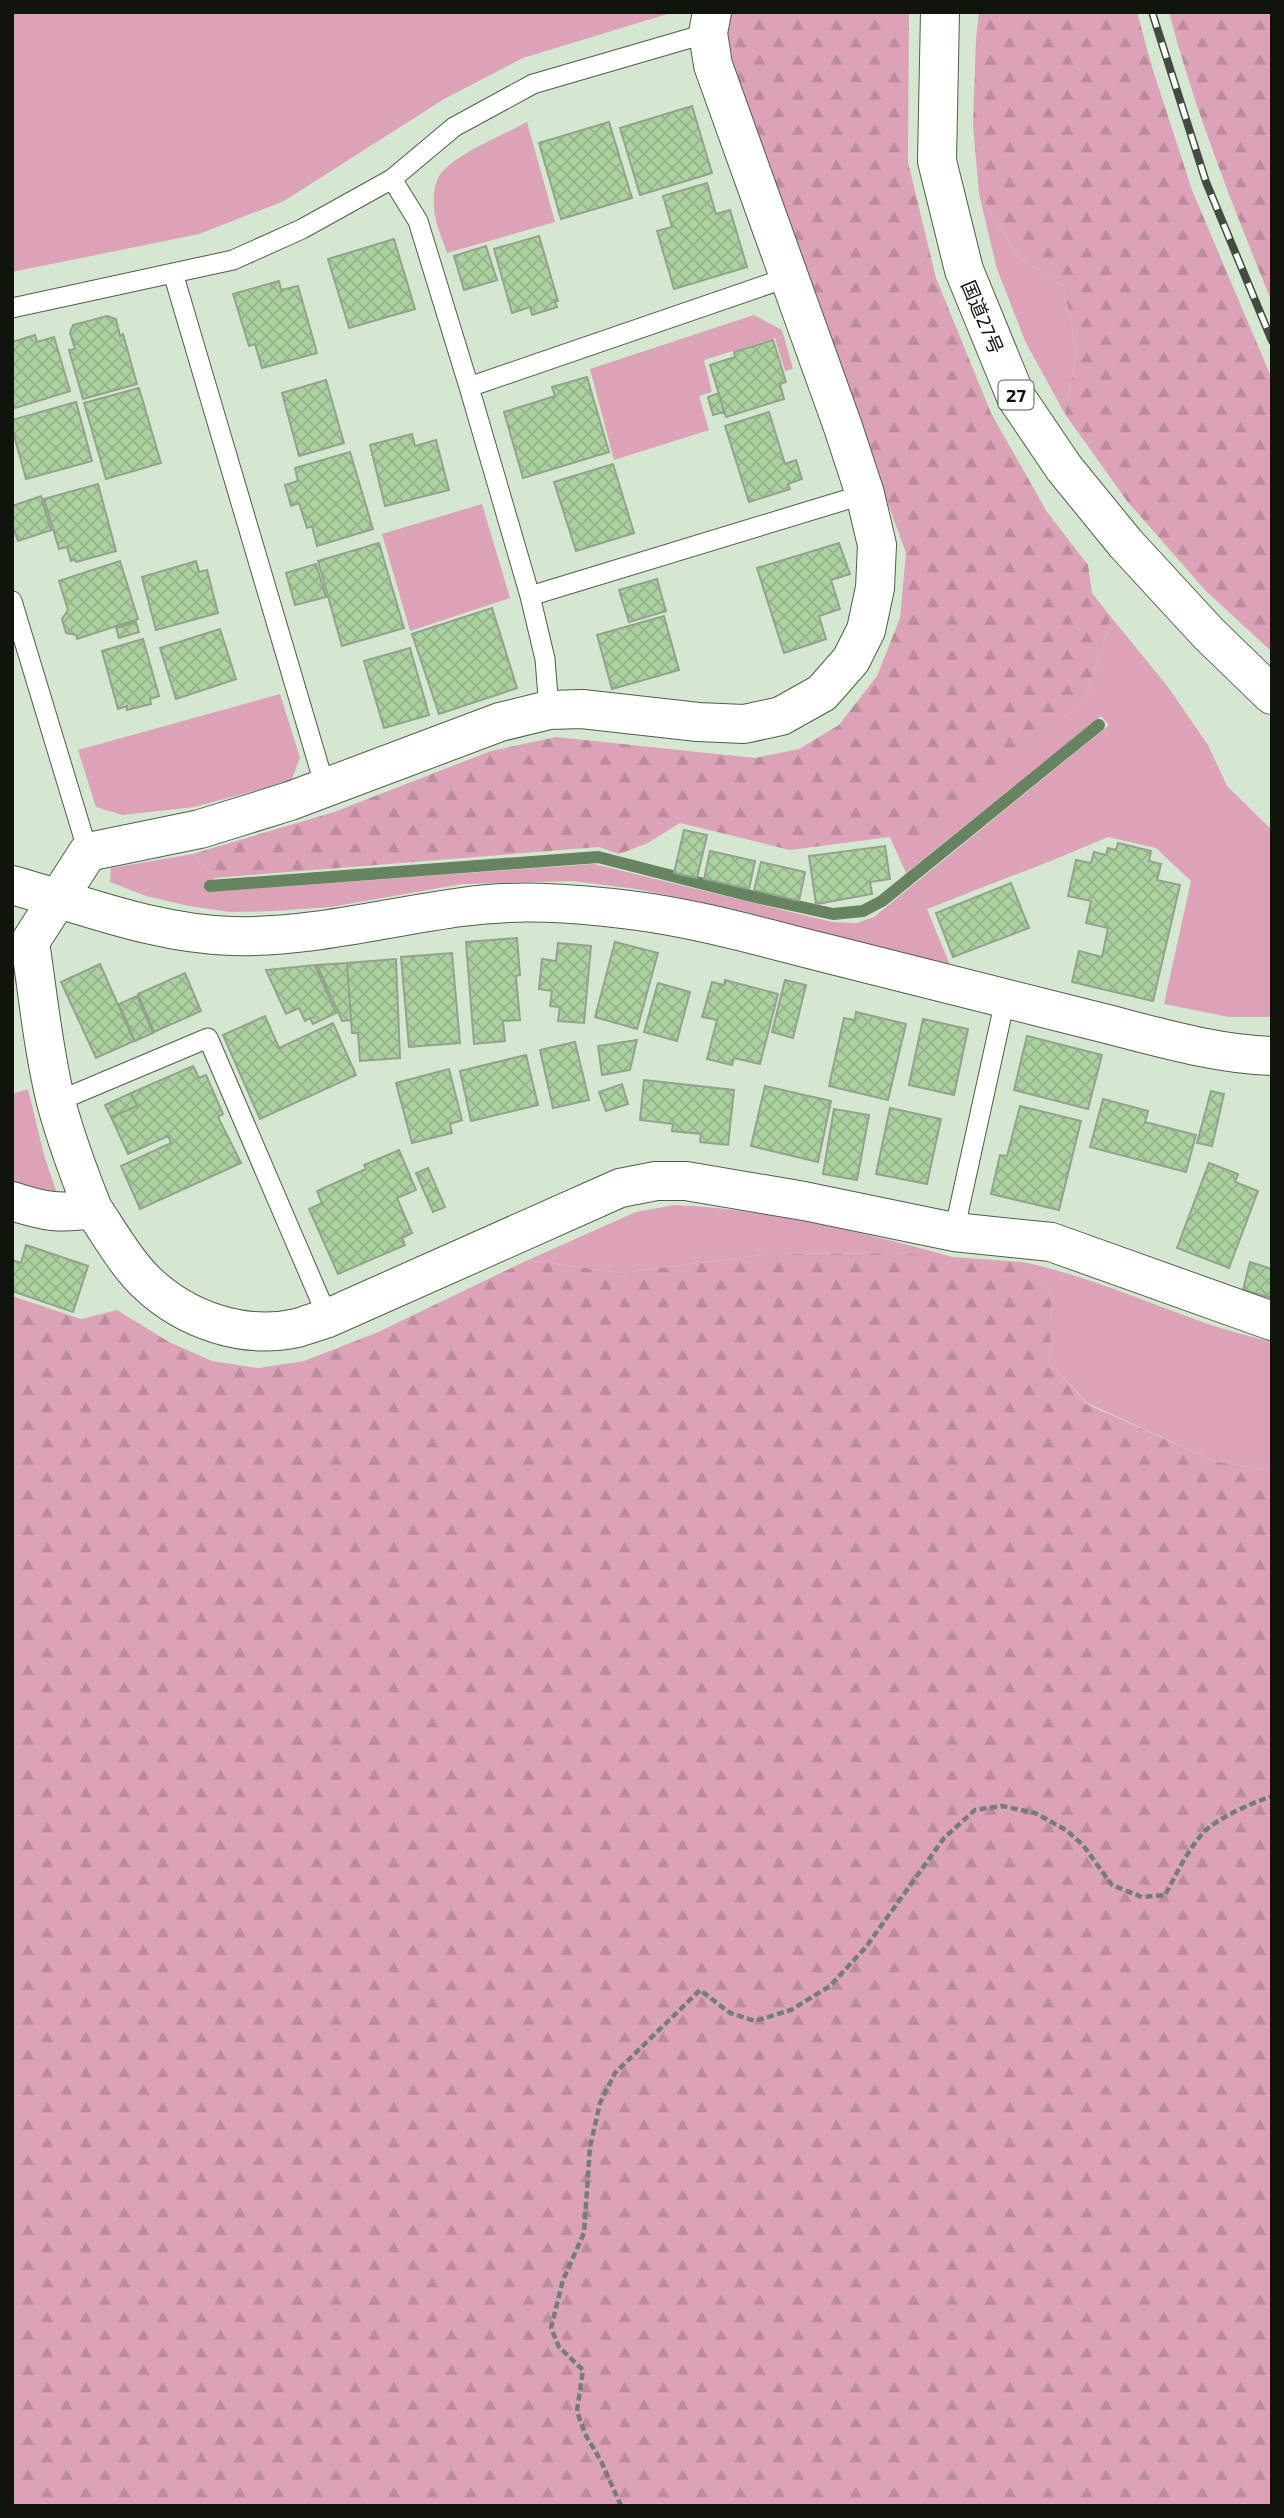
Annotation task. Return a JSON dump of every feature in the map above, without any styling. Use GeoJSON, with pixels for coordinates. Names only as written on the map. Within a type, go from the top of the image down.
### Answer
{"type":"FeatureCollection","features":[{"type":"Feature","properties":{"kind":"main road","name":"国道27号"},"geometry":{"type":"LineString","coordinates":[[940,12],[937,161],[964,270],[1016,397],[1064,468],[1126,544],[1209,634],[1272,695]]}},
{"type":"Feature","properties":{"kind":"main road"},"geometry":{"type":"LineString","coordinates":[[710,23],[713,65],[865,495],[877,545],[875,588],[866,630],[851,660],[822,693],[781,716],[744,724],[698,722],[582,709],[549,710],[500,722],[290,801],[200,829],[89,852],[30,942],[44,1045],[56,1102],[75,1164],[93,1209],[118,1247],[147,1283],[188,1313],[225,1327],[262,1331],[296,1328],[328,1318],[620,1188],[656,1181],[686,1181],[725,1187],[954,1231],[1051,1242],[1272,1321]]}},
{"type":"Feature","properties":{"kind":"main road"},"geometry":{"type":"LineString","coordinates":[[12,885],[128,920],[188,932],[231,936],[294,933],[465,906],[522,902],[582,904],[634,910],[726,928],[1005,1000],[1206,1047],[1272,1056]]}},
{"type":"Feature","properties":{"kind":"main road"},"geometry":{"type":"LineString","coordinates":[[12,1201],[36,1209],[62,1213],[93,1209]]}},
{"type":"Feature","properties":{"kind":"lane"},"geometry":{"type":"LineString","coordinates":[[12,308],[233,260],[302,229],[392,178],[454,127],[533,84],[710,23]]}},
{"type":"Feature","properties":{"kind":"lane"},"geometry":{"type":"LineString","coordinates":[[392,178],[418,221],[469,387],[530,596],[545,659],[549,710]]}},
{"type":"Feature","properties":{"kind":"lane"},"geometry":{"type":"LineString","coordinates":[[173,273],[325,787]]}},
{"type":"Feature","properties":{"kind":"lane"},"geometry":{"type":"LineString","coordinates":[[469,387],[789,277]]}},
{"type":"Feature","properties":{"kind":"lane"},"geometry":{"type":"LineString","coordinates":[[530,596],[865,495]]}},
{"type":"Feature","properties":{"kind":"lane"},"geometry":{"type":"LineString","coordinates":[[12,601],[89,852]]}},
{"type":"Feature","properties":{"kind":"lane"},"geometry":{"type":"LineString","coordinates":[[954,1231],[1005,1000]]}},
{"type":"Feature","properties":{"kind":"lane"},"geometry":{"type":"LineString","coordinates":[[56,1102],[208,1038],[328,1318]]}},
{"type":"Feature","properties":{"kind":"path"},"geometry":{"type":"LineString","coordinates":[[621,2506],[601,2461],[585,2434],[577,2411],[583,2370],[559,2347],[551,2328],[563,2280],[584,2233],[590,2147],[600,2103],[615,2073],[700,1990],[730,2013],[755,2021],[791,2010],[830,1986],[866,1947],[944,1838],[975,1810],[1002,1806],[1035,1813],[1066,1830],[1083,1845],[1112,1885],[1142,1897],[1165,1895],[1188,1852],[1205,1830],[1272,1796]]}},
{"type":"Feature","properties":{"kind":"green space"},"geometry":{"type":"Polygon","coordinates":[[[12,12],[674,12],[523,58],[444,99],[284,201],[199,234],[12,272],[12,12]]]}},
{"type":"Feature","properties":{"kind":"green space"},"geometry":{"type":"Polygon","coordinates":[[[728,12],[909,12],[908,162],[936,278],[991,413],[1047,512],[1088,565],[1092,593],[1111,617],[1086,700],[912,841],[890,837],[790,850],[680,823],[648,843],[619,854],[599,847],[214,878],[193,854],[334,812],[491,751],[556,737],[755,758],[799,749],[839,725],[877,676],[900,618],[906,553],[728,65],[724,31],[728,12]]]}},
{"type":"Feature","properties":{"kind":"green space"},"geometry":{"type":"Polygon","coordinates":[[[979,12],[1137,12],[1192,190],[1272,379],[1272,652],[1205,590],[1127,501],[1065,414],[1076,352],[1064,286],[1019,258],[979,194],[973,125],[979,12]]]}},
{"type":"Feature","properties":{"kind":"green space"},"geometry":{"type":"Polygon","coordinates":[[[1169,12],[1272,12],[1272,303],[1203,123],[1169,12]]]}},
{"type":"Feature","properties":{"kind":"green space"},"geometry":{"type":"Polygon","coordinates":[[[527,122],[555,222],[447,253],[434,211],[434,193],[439,176],[449,165],[470,151],[527,122]]]}},
{"type":"Feature","properties":{"kind":"green space"},"geometry":{"type":"Polygon","coordinates":[[[979,194],[1019,258],[1064,286],[1076,352],[1065,414],[1026,343],[997,269],[979,194]]]}},
{"type":"Feature","properties":{"kind":"green space"},"geometry":{"type":"Polygon","coordinates":[[[754,315],[782,330],[793,369],[785,371],[775,338],[704,360],[712,392],[699,396],[709,430],[614,460],[590,369],[754,315]]]}},
{"type":"Feature","properties":{"kind":"green space"},"geometry":{"type":"Polygon","coordinates":[[[482,504],[510,598],[410,631],[382,534],[482,504]]]}},
{"type":"Feature","properties":{"kind":"green space"},"geometry":{"type":"Polygon","coordinates":[[[1111,617],[1168,687],[1208,745],[1227,786],[1272,830],[1272,1017],[1229,1017],[1164,1004],[1191,881],[1156,848],[1108,837],[927,909],[950,965],[729,908],[636,889],[573,881],[462,884],[331,907],[230,912],[146,896],[110,882],[111,868],[193,854],[214,878],[209,892],[594,864],[832,922],[857,923],[874,917],[1109,725],[1101,716],[906,873],[890,837],[912,840],[1086,700],[1111,617]]]}},
{"type":"Feature","properties":{"kind":"green space"},"geometry":{"type":"Polygon","coordinates":[[[280,694],[300,758],[291,781],[194,807],[122,815],[96,807],[78,750],[280,694]]]}},
{"type":"Feature","properties":{"kind":"green space"},"geometry":{"type":"Polygon","coordinates":[[[28,1089],[44,1155],[57,1193],[12,1189],[12,1094],[28,1089]]]}},
{"type":"Feature","properties":{"kind":"green space"},"geometry":{"type":"Polygon","coordinates":[[[674,1205],[781,1217],[852,1231],[956,1258],[899,1253],[770,1254],[621,1273],[528,1260],[636,1212],[674,1205]]]}},
{"type":"Feature","properties":{"kind":"green space"},"geometry":{"type":"Polygon","coordinates":[[[899,1253],[1023,1262],[1052,1294],[1050,1363],[1087,1404],[1214,1461],[1272,1471],[1272,2506],[12,2506],[12,1296],[81,1319],[117,1310],[169,1342],[212,1361],[258,1368],[304,1361],[376,1333],[528,1260],[621,1273],[770,1254],[899,1253]]]}},
{"type":"Feature","properties":{"kind":"green space"},"geometry":{"type":"Polygon","coordinates":[[[1023,1262],[1072,1275],[1214,1326],[1272,1342],[1272,1471],[1214,1461],[1087,1403],[1050,1363],[1052,1294],[1023,1262]]]}},
{"type":"Feature","properties":{"kind":"building"},"geometry":{"type":"Polygon","coordinates":[[[692,106],[712,173],[640,195],[620,128],[692,106]]]}},
{"type":"Feature","properties":{"kind":"building"},"geometry":{"type":"Polygon","coordinates":[[[609,122],[632,198],[561,219],[539,143],[609,122]]]}},
{"type":"Feature","properties":{"kind":"building"},"geometry":{"type":"Polygon","coordinates":[[[707,183],[716,214],[730,210],[747,267],[674,289],[657,231],[672,227],[663,196],[707,183]]]}},
{"type":"Feature","properties":{"kind":"building"},"geometry":{"type":"Polygon","coordinates":[[[539,236],[558,301],[555,301],[557,307],[532,315],[530,307],[512,313],[494,249],[539,236]]]}},
{"type":"Feature","properties":{"kind":"building"},"geometry":{"type":"Polygon","coordinates":[[[394,239],[415,309],[349,328],[328,259],[394,239]]]}},
{"type":"Feature","properties":{"kind":"building"},"geometry":{"type":"Polygon","coordinates":[[[486,246],[497,280],[464,290],[454,256],[486,246]]]}},
{"type":"Feature","properties":{"kind":"building"},"geometry":{"type":"Polygon","coordinates":[[[279,281],[281,290],[298,286],[317,353],[262,368],[255,344],[249,346],[233,294],[279,281]]]}},
{"type":"Feature","properties":{"kind":"building"},"geometry":{"type":"Polygon","coordinates":[[[107,316],[116,319],[120,336],[123,334],[137,384],[83,399],[69,350],[75,349],[70,333],[73,325],[107,316]]]}},
{"type":"Feature","properties":{"kind":"building"},"geometry":{"type":"Polygon","coordinates":[[[35,335],[37,342],[54,337],[70,391],[12,409],[12,342],[35,335]]]}},
{"type":"Feature","properties":{"kind":"building"},"geometry":{"type":"Polygon","coordinates":[[[773,340],[786,382],[780,384],[784,399],[726,417],[710,365],[735,357],[734,352],[773,340]]]}},
{"type":"Feature","properties":{"kind":"building"},"geometry":{"type":"Polygon","coordinates":[[[587,377],[609,452],[523,478],[504,412],[555,396],[552,387],[587,377]]]}},
{"type":"Feature","properties":{"kind":"building"},"geometry":{"type":"Polygon","coordinates":[[[326,380],[344,443],[299,456],[282,393],[326,380]]]}},
{"type":"Feature","properties":{"kind":"building"},"geometry":{"type":"Polygon","coordinates":[[[139,388],[161,463],[106,479],[84,403],[139,388]]]}},
{"type":"Feature","properties":{"kind":"building"},"geometry":{"type":"Polygon","coordinates":[[[719,393],[724,412],[713,415],[708,397],[719,393]]]}},
{"type":"Feature","properties":{"kind":"building"},"geometry":{"type":"Polygon","coordinates":[[[76,402],[92,461],[26,479],[12,420],[76,402]]]}},
{"type":"Feature","properties":{"kind":"building"},"geometry":{"type":"Polygon","coordinates":[[[769,412],[785,464],[796,460],[802,479],[788,484],[790,489],[749,502],[725,426],[769,412]]]}},
{"type":"Feature","properties":{"kind":"building"},"geometry":{"type":"Polygon","coordinates":[[[412,434],[415,446],[436,440],[449,490],[385,506],[370,445],[412,434]]]}},
{"type":"Feature","properties":{"kind":"building"},"geometry":{"type":"Polygon","coordinates":[[[350,452],[373,529],[317,546],[312,526],[307,528],[299,503],[291,506],[285,485],[298,481],[295,468],[350,452]]]}},
{"type":"Feature","properties":{"kind":"building"},"geometry":{"type":"Polygon","coordinates":[[[613,464],[634,533],[576,551],[554,482],[613,464]]]}},
{"type":"Feature","properties":{"kind":"building"},"geometry":{"type":"Polygon","coordinates":[[[98,484],[116,551],[71,561],[67,547],[59,549],[44,499],[98,484]]]}},
{"type":"Feature","properties":{"kind":"building"},"geometry":{"type":"Polygon","coordinates":[[[41,496],[51,530],[18,541],[12,524],[12,506],[41,496]]]}},
{"type":"Feature","properties":{"kind":"building"},"geometry":{"type":"Polygon","coordinates":[[[379,543],[404,628],[342,646],[318,561],[379,543]]]}},
{"type":"Feature","properties":{"kind":"building"},"geometry":{"type":"Polygon","coordinates":[[[839,543],[850,574],[831,580],[840,609],[819,616],[826,639],[784,653],[757,568],[839,543]]]}},
{"type":"Feature","properties":{"kind":"building"},"geometry":{"type":"Polygon","coordinates":[[[120,561],[138,619],[77,639],[76,635],[66,633],[62,619],[68,610],[59,581],[120,561]]]}},
{"type":"Feature","properties":{"kind":"building"},"geometry":{"type":"Polygon","coordinates":[[[196,561],[199,572],[207,570],[218,613],[156,630],[142,577],[196,561]]]}},
{"type":"Feature","properties":{"kind":"building"},"geometry":{"type":"Polygon","coordinates":[[[316,564],[326,597],[295,605],[286,573],[316,564]]]}},
{"type":"Feature","properties":{"kind":"building"},"geometry":{"type":"Polygon","coordinates":[[[657,579],[666,611],[629,622],[619,590],[657,579]]]}},
{"type":"Feature","properties":{"kind":"building"},"geometry":{"type":"Polygon","coordinates":[[[492,608],[517,688],[439,714],[412,634],[492,608]]]}},
{"type":"Feature","properties":{"kind":"building"},"geometry":{"type":"Polygon","coordinates":[[[664,616],[679,670],[612,689],[597,635],[664,616]]]}},
{"type":"Feature","properties":{"kind":"building"},"geometry":{"type":"Polygon","coordinates":[[[136,622],[139,632],[119,638],[116,628],[136,622]]]}},
{"type":"Feature","properties":{"kind":"building"},"geometry":{"type":"Polygon","coordinates":[[[220,629],[236,679],[176,699],[160,648],[220,629]]]}},
{"type":"Feature","properties":{"kind":"building"},"geometry":{"type":"Polygon","coordinates":[[[143,639],[159,696],[150,699],[151,704],[127,710],[127,706],[118,709],[102,651],[143,639]]]}},
{"type":"Feature","properties":{"kind":"building"},"geometry":{"type":"Polygon","coordinates":[[[410,648],[429,715],[384,728],[364,661],[410,648]]]}},
{"type":"Feature","properties":{"kind":"building"},"geometry":{"type":"Polygon","coordinates":[[[684,830],[707,835],[697,878],[674,873],[684,830]]]}},
{"type":"Feature","properties":{"kind":"building"},"geometry":{"type":"Polygon","coordinates":[[[1118,843],[1151,851],[1149,861],[1161,864],[1157,880],[1180,885],[1153,1001],[1072,982],[1079,951],[1102,957],[1108,928],[1086,923],[1091,901],[1068,896],[1076,860],[1091,863],[1094,852],[1106,855],[1108,848],[1116,850],[1118,843]]]}},
{"type":"Feature","properties":{"kind":"building"},"geometry":{"type":"Polygon","coordinates":[[[885,846],[890,879],[870,882],[872,894],[816,904],[809,856],[885,846]]]}},
{"type":"Feature","properties":{"kind":"building"},"geometry":{"type":"Polygon","coordinates":[[[710,851],[755,861],[749,889],[704,879],[710,851]]]}},
{"type":"Feature","properties":{"kind":"building"},"geometry":{"type":"Polygon","coordinates":[[[761,862],[805,872],[799,901],[754,890],[761,862]]]}},
{"type":"Feature","properties":{"kind":"building"},"geometry":{"type":"Polygon","coordinates":[[[1011,883],[1029,928],[953,957],[936,913],[1011,883]]]}},
{"type":"Feature","properties":{"kind":"building"},"geometry":{"type":"Polygon","coordinates":[[[517,938],[520,975],[516,976],[520,1020],[503,1021],[505,1041],[474,1044],[466,942],[517,938]]]}},
{"type":"Feature","properties":{"kind":"building"},"geometry":{"type":"Polygon","coordinates":[[[615,942],[658,953],[637,1029],[595,1017],[615,942]]]}},
{"type":"Feature","properties":{"kind":"building"},"geometry":{"type":"Polygon","coordinates":[[[558,943],[591,946],[584,1023],[558,1021],[560,1007],[550,1006],[552,991],[539,989],[542,959],[556,961],[558,943]]]}},
{"type":"Feature","properties":{"kind":"building"},"geometry":{"type":"Polygon","coordinates":[[[452,953],[460,1043],[409,1047],[401,957],[452,953]]]}},
{"type":"Feature","properties":{"kind":"building"},"geometry":{"type":"Polygon","coordinates":[[[396,959],[400,1058],[360,1061],[358,1033],[352,1033],[347,963],[396,959]]]}},
{"type":"Feature","properties":{"kind":"building"},"geometry":{"type":"Polygon","coordinates":[[[347,963],[351,1020],[342,1021],[317,965],[347,963]]]}},
{"type":"Feature","properties":{"kind":"building"},"geometry":{"type":"Polygon","coordinates":[[[100,964],[134,1041],[96,1058],[61,982],[100,964]]]}},
{"type":"Feature","properties":{"kind":"building"},"geometry":{"type":"Polygon","coordinates":[[[315,965],[336,1013],[313,1024],[310,1018],[305,1021],[299,1008],[286,1014],[266,970],[315,965]]]}},
{"type":"Feature","properties":{"kind":"building"},"geometry":{"type":"Polygon","coordinates":[[[185,973],[201,1011],[154,1032],[138,994],[185,973]]]}},
{"type":"Feature","properties":{"kind":"building"},"geometry":{"type":"Polygon","coordinates":[[[725,980],[778,994],[760,1064],[734,1058],[732,1065],[707,1059],[717,1020],[702,1017],[712,982],[724,985],[725,980]]]}},
{"type":"Feature","properties":{"kind":"building"},"geometry":{"type":"Polygon","coordinates":[[[785,980],[806,985],[793,1038],[772,1032],[785,980]]]}},
{"type":"Feature","properties":{"kind":"building"},"geometry":{"type":"Polygon","coordinates":[[[658,983],[690,992],[677,1041],[644,1032],[658,983]]]}},
{"type":"Feature","properties":{"kind":"building"},"geometry":{"type":"Polygon","coordinates":[[[137,996],[153,1033],[135,1041],[119,1004],[137,996]]]}},
{"type":"Feature","properties":{"kind":"building"},"geometry":{"type":"Polygon","coordinates":[[[856,1012],[906,1024],[888,1100],[829,1086],[844,1018],[855,1020],[856,1012]]]}},
{"type":"Feature","properties":{"kind":"building"},"geometry":{"type":"Polygon","coordinates":[[[265,1016],[279,1048],[333,1023],[356,1075],[260,1119],[223,1035],[265,1016]]]}},
{"type":"Feature","properties":{"kind":"building"},"geometry":{"type":"Polygon","coordinates":[[[923,1019],[968,1029],[954,1095],[909,1085],[923,1019]]]}},
{"type":"Feature","properties":{"kind":"building"},"geometry":{"type":"Polygon","coordinates":[[[1027,1036],[1102,1055],[1088,1109],[1014,1090],[1027,1036]]]}},
{"type":"Feature","properties":{"kind":"building"},"geometry":{"type":"Polygon","coordinates":[[[637,1040],[630,1070],[602,1075],[598,1046],[637,1040]]]}},
{"type":"Feature","properties":{"kind":"building"},"geometry":{"type":"Polygon","coordinates":[[[575,1042],[589,1100],[553,1108],[540,1050],[575,1042]]]}},
{"type":"Feature","properties":{"kind":"building"},"geometry":{"type":"Polygon","coordinates":[[[526,1055],[538,1105],[471,1121],[460,1071],[526,1055]]]}},
{"type":"Feature","properties":{"kind":"building"},"geometry":{"type":"Polygon","coordinates":[[[193,1066],[199,1078],[206,1075],[223,1114],[218,1117],[241,1163],[140,1209],[121,1166],[171,1143],[168,1136],[128,1154],[111,1117],[137,1106],[131,1093],[193,1066]]]}},
{"type":"Feature","properties":{"kind":"building"},"geometry":{"type":"Polygon","coordinates":[[[449,1069],[462,1120],[450,1124],[452,1133],[412,1143],[396,1083],[449,1069]]]}},
{"type":"Feature","properties":{"kind":"building"},"geometry":{"type":"Polygon","coordinates":[[[644,1080],[734,1090],[728,1145],[700,1142],[701,1134],[672,1131],[673,1124],[640,1120],[644,1080]]]}},
{"type":"Feature","properties":{"kind":"building"},"geometry":{"type":"Polygon","coordinates":[[[622,1084],[628,1104],[606,1111],[599,1092],[622,1084]]]}},
{"type":"Feature","properties":{"kind":"building"},"geometry":{"type":"Polygon","coordinates":[[[765,1086],[831,1101],[818,1162],[751,1146],[765,1086]]]}},
{"type":"Feature","properties":{"kind":"building"},"geometry":{"type":"Polygon","coordinates":[[[1211,1091],[1224,1094],[1212,1146],[1197,1143],[1211,1091]]]}},
{"type":"Feature","properties":{"kind":"building"},"geometry":{"type":"Polygon","coordinates":[[[131,1093],[137,1106],[111,1117],[105,1105],[131,1093]]]}},
{"type":"Feature","properties":{"kind":"building"},"geometry":{"type":"Polygon","coordinates":[[[1103,1099],[1148,1111],[1145,1122],[1196,1135],[1186,1172],[1090,1147],[1103,1099]]]}},
{"type":"Feature","properties":{"kind":"building"},"geometry":{"type":"Polygon","coordinates":[[[1020,1106],[1081,1121],[1059,1210],[991,1194],[1000,1155],[1007,1156],[1020,1106]]]}},
{"type":"Feature","properties":{"kind":"building"},"geometry":{"type":"Polygon","coordinates":[[[890,1108],[941,1119],[927,1184],[876,1174],[890,1108]]]}},
{"type":"Feature","properties":{"kind":"building"},"geometry":{"type":"Polygon","coordinates":[[[834,1109],[869,1115],[857,1180],[823,1174],[834,1109]]]}},
{"type":"Feature","properties":{"kind":"building"},"geometry":{"type":"Polygon","coordinates":[[[399,1150],[416,1190],[397,1198],[412,1233],[402,1238],[405,1245],[338,1274],[309,1209],[322,1203],[317,1191],[366,1169],[364,1165],[399,1150]]]}},
{"type":"Feature","properties":{"kind":"building"},"geometry":{"type":"Polygon","coordinates":[[[1209,1163],[1238,1174],[1235,1182],[1258,1191],[1229,1268],[1177,1248],[1209,1163]]]}},
{"type":"Feature","properties":{"kind":"building"},"geometry":{"type":"Polygon","coordinates":[[[428,1168],[445,1207],[433,1212],[416,1173],[428,1168]]]}},
{"type":"Feature","properties":{"kind":"building"},"geometry":{"type":"Polygon","coordinates":[[[26,1245],[88,1266],[73,1312],[12,1291],[12,1260],[21,1263],[26,1245]]]}},
{"type":"Feature","properties":{"kind":"building"},"geometry":{"type":"Polygon","coordinates":[[[1250,1262],[1272,1269],[1272,1298],[1243,1290],[1250,1262]]]}},
{"type":"Feature","properties":{"kind":"waterway"},"geometry":{"type":"LineString","coordinates":[[210,886],[598,857],[833,914],[863,911],[882,901],[1099,725]]}},
{"type":"Feature","properties":{"kind":"railway"},"geometry":{"type":"LineString","coordinates":[[1152,12],[1206,182],[1272,341]]}}]}
